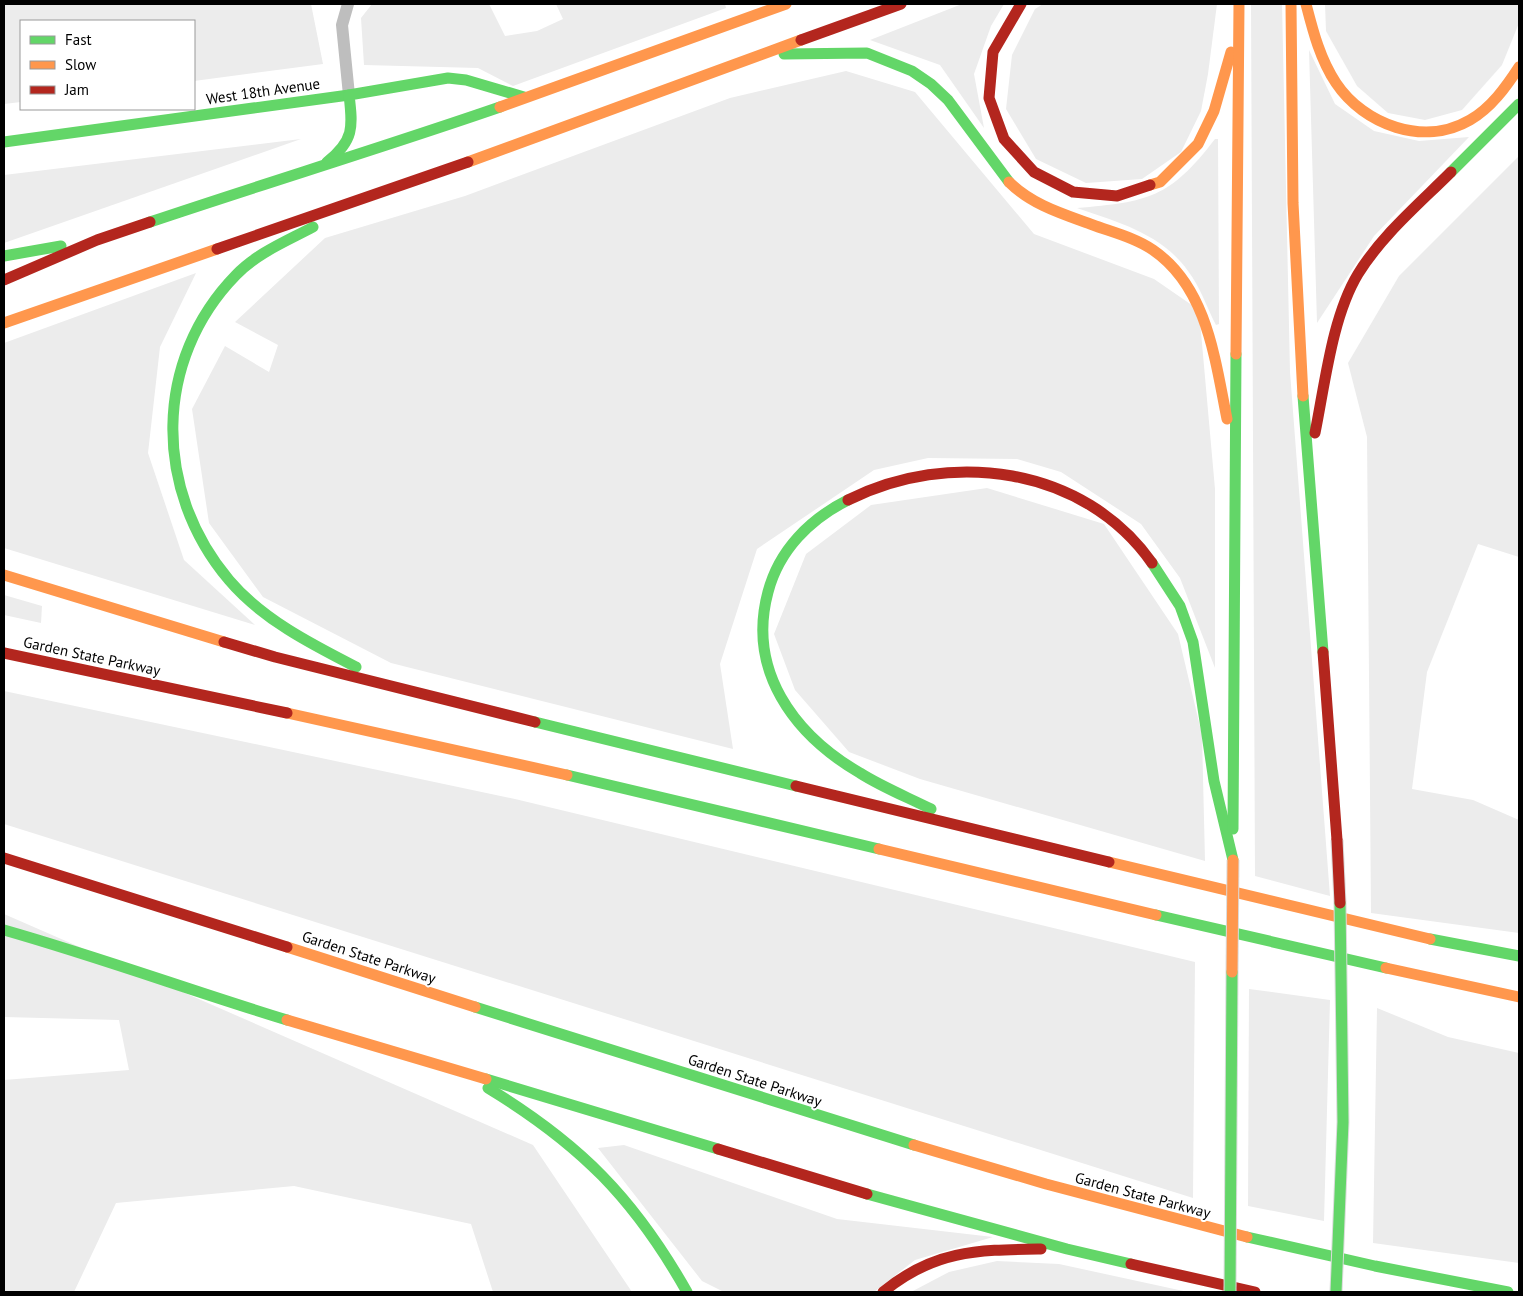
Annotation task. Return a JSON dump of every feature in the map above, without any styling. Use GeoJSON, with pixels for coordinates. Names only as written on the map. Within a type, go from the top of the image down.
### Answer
{"type":"FeatureCollection","features":[{"type":"Feature","properties":{"kind":"main road"},"geometry":{"type":"LineString","coordinates":[[4,280],[97,240],[324,164],[387,146],[679,44],[786,4]]}},
{"type":"Feature","properties":{"kind":"main road"},"geometry":{"type":"LineString","coordinates":[[4,323],[401,186],[901,4]]}},
{"type":"Feature","properties":{"kind":"main road"},"geometry":{"type":"LineString","coordinates":[[1021,4],[1005,24],[997,41],[988,76],[991,104],[1001,135],[1015,156],[1042,179],[1064,190],[1101,196],[1124,195],[1148,187],[1167,177],[1186,160],[1198,143],[1214,112],[1239,24]]}},
{"type":"Feature","properties":{"kind":"main road"},"geometry":{"type":"LineString","coordinates":[[1230,1292],[1239,4]]}},
{"type":"Feature","properties":{"kind":"main road"},"geometry":{"type":"LineString","coordinates":[[1291,4],[1293,213],[1300,345],[1337,840],[1344,1055],[1342,1216],[1336,1292]]}},
{"type":"Feature","properties":{"kind":"main road"},"geometry":{"type":"LineString","coordinates":[[1306,4],[1312,29],[1326,63],[1351,102],[1379,122],[1397,128],[1439,131],[1469,121],[1495,99],[1519,67]]}},
{"type":"Feature","properties":{"kind":"main road"},"geometry":{"type":"LineString","coordinates":[[768,54],[868,53],[913,70],[942,92],[987,156],[1005,178],[1020,191],[1044,206],[1144,245],[1166,260],[1184,281],[1197,305],[1211,340],[1236,468]]}},
{"type":"Feature","properties":{"kind":"main road","name":"West 18th Avenue"},"geometry":{"type":"LineString","coordinates":[[4,142],[349,95],[448,78],[466,80],[524,97]]}},
{"type":"Feature","properties":{"kind":"main road"},"geometry":{"type":"LineString","coordinates":[[324,164],[340,153],[348,144],[351,135],[349,95]]}},
{"type":"Feature","properties":{"kind":"main road"},"geometry":{"type":"LineString","coordinates":[[1310,474],[1319,408],[1333,342],[1351,288],[1359,273],[1392,230],[1519,104]]}},
{"type":"Feature","properties":{"kind":"main road"},"geometry":{"type":"LineString","coordinates":[[386,683],[300,638],[255,606],[228,579],[204,548],[189,518],[177,481],[171,422],[177,381],[193,338],[211,306],[237,274],[254,260],[302,233],[401,186]]}},
{"type":"Feature","properties":{"kind":"main road"},"geometry":{"type":"LineString","coordinates":[[4,256],[97,240]]}},
{"type":"Feature","properties":{"kind":"main road"},"geometry":{"type":"LineString","coordinates":[[963,825],[856,772],[817,740],[784,702],[773,686],[762,648],[761,628],[763,606],[775,568],[798,536],[817,518],[858,493],[882,484],[940,473],[967,472],[1021,477],[1042,482],[1066,492],[1110,518],[1143,550],[1159,573],[1179,604],[1193,642],[1220,817],[1233,860]]}},
{"type":"Feature","properties":{"kind":"main road"},"geometry":{"type":"LineString","coordinates":[[4,575],[275,657],[386,683],[523,720],[1438,941],[1519,956]]}},
{"type":"Feature","properties":{"kind":"main road","name":"Garden State Parkway"},"geometry":{"type":"LineString","coordinates":[[4,652],[468,751],[1288,946],[1519,997]]}},
{"type":"Feature","properties":{"kind":"main road","name":"Garden State Parkway"},"geometry":{"type":"LineString","coordinates":[[4,858],[981,1166],[1082,1196],[1286,1247],[1508,1292]]}},
{"type":"Feature","properties":{"kind":"main road"},"geometry":{"type":"LineString","coordinates":[[4,930],[77,951],[212,997],[872,1195],[1067,1249],[1254,1292]]}},
{"type":"Feature","properties":{"kind":"main road"},"geometry":{"type":"LineString","coordinates":[[466,1074],[531,1115],[577,1150],[630,1207],[669,1260],[687,1292]]}},
{"type":"Feature","properties":{"kind":"main road"},"geometry":{"type":"LineString","coordinates":[[883,1292],[920,1266],[957,1253],[982,1250],[1067,1249]]}},
{"type":"Feature","properties":{"kind":"main road"},"geometry":{"type":"LineString","coordinates":[[669,1260],[702,1292]]}},
{"type":"Feature","properties":{"kind":"street"},"geometry":{"type":"LineString","coordinates":[[348,4],[342,25],[349,95]]}},
{"type":"Feature","properties":{"kind":"shaded area"},"geometry":{"type":"Polygon","coordinates":[[[4,4],[311,4],[323,64],[195,81],[195,20],[20,20],[20,102],[4,104],[4,4]]]}},
{"type":"Feature","properties":{"kind":"shaded area"},"geometry":{"type":"Polygon","coordinates":[[[372,4],[489,4],[505,36],[537,31],[563,19],[556,4],[725,4],[726,8],[513,86],[478,68],[364,65],[361,18],[372,4]]]}},
{"type":"Feature","properties":{"kind":"shaded area"},"geometry":{"type":"Polygon","coordinates":[[[962,4],[1004,4],[991,26],[974,74],[984,128],[940,65],[870,40],[962,4]]]}},
{"type":"Feature","properties":{"kind":"shaded area"},"geometry":{"type":"Polygon","coordinates":[[[1043,4],[1217,4],[1201,111],[1181,152],[1142,179],[1086,183],[1036,159],[1006,109],[1012,55],[1035,9],[1043,4]]]}},
{"type":"Feature","properties":{"kind":"shaded area"},"geometry":{"type":"Polygon","coordinates":[[[1251,4],[1282,4],[1290,372],[1330,896],[1255,876],[1251,4]]]}},
{"type":"Feature","properties":{"kind":"shaded area"},"geometry":{"type":"Polygon","coordinates":[[[1325,4],[1519,4],[1519,23],[1502,65],[1462,110],[1425,120],[1388,113],[1357,86],[1326,31],[1325,4]]]}},
{"type":"Feature","properties":{"kind":"shaded area"},"geometry":{"type":"Polygon","coordinates":[[[1309,50],[1335,104],[1374,131],[1419,141],[1469,137],[1374,236],[1317,323],[1309,50]]]}},
{"type":"Feature","properties":{"kind":"shaded area"},"geometry":{"type":"Polygon","coordinates":[[[846,71],[915,92],[1034,234],[1154,279],[1199,310],[1215,489],[1215,668],[1180,578],[1141,524],[1061,472],[1017,459],[928,458],[874,470],[757,549],[720,664],[733,749],[391,663],[263,597],[209,523],[192,409],[225,346],[269,372],[278,345],[235,322],[325,238],[465,196],[730,98],[846,71]]]}},
{"type":"Feature","properties":{"kind":"shaded area"},"geometry":{"type":"Polygon","coordinates":[[[301,139],[4,243],[4,175],[301,139]]]}},
{"type":"Feature","properties":{"kind":"shaded area"},"geometry":{"type":"Polygon","coordinates":[[[1215,139],[1218,139],[1219,324],[1216,325],[1200,290],[1177,258],[1152,238],[1138,231],[1077,208],[1122,203],[1156,193],[1184,174],[1215,139]]]}},
{"type":"Feature","properties":{"kind":"shaded area"},"geometry":{"type":"Polygon","coordinates":[[[1519,156],[1519,557],[1478,544],[1427,672],[1412,789],[1473,800],[1519,820],[1519,933],[1371,913],[1367,437],[1348,363],[1399,276],[1519,156]]]}},
{"type":"Feature","properties":{"kind":"shaded area"},"geometry":{"type":"Polygon","coordinates":[[[196,273],[160,347],[148,453],[184,560],[255,625],[4,548],[4,343],[196,273]]]}},
{"type":"Feature","properties":{"kind":"shaded area"},"geometry":{"type":"Polygon","coordinates":[[[987,488],[1104,524],[1178,634],[1202,735],[1205,861],[920,779],[849,752],[795,690],[774,634],[806,554],[871,505],[987,488]]]}},
{"type":"Feature","properties":{"kind":"shaded area"},"geometry":{"type":"Polygon","coordinates":[[[4,595],[42,606],[41,623],[4,615],[4,595]]]}},
{"type":"Feature","properties":{"kind":"shaded area"},"geometry":{"type":"Polygon","coordinates":[[[4,691],[515,799],[1195,962],[1193,1198],[4,824],[4,691]]]}},
{"type":"Feature","properties":{"kind":"shaded area"},"geometry":{"type":"Polygon","coordinates":[[[4,914],[533,1145],[632,1292],[493,1292],[471,1224],[294,1186],[116,1203],[74,1292],[4,1292],[4,1080],[129,1070],[119,1020],[4,1017],[4,914]]]}},
{"type":"Feature","properties":{"kind":"shaded area"},"geometry":{"type":"Polygon","coordinates":[[[1249,989],[1330,1000],[1324,1221],[1248,1206],[1249,989]]]}},
{"type":"Feature","properties":{"kind":"shaded area"},"geometry":{"type":"Polygon","coordinates":[[[1377,1008],[1448,1037],[1519,1053],[1519,1263],[1373,1243],[1377,1008]]]}},
{"type":"Feature","properties":{"kind":"shaded area"},"geometry":{"type":"Polygon","coordinates":[[[624,1145],[837,1219],[993,1237],[915,1260],[874,1292],[724,1292],[702,1281],[598,1148],[624,1145]]]}},
{"type":"Feature","properties":{"kind":"shaded area"},"geometry":{"type":"Polygon","coordinates":[[[997,1261],[1059,1264],[1188,1292],[911,1292],[949,1272],[997,1261]]]}},
{"type":"Feature","properties":{"kind":"traffic: fast"},"geometry":{"type":"LineString","coordinates":[[784,54],[867,53],[912,71],[931,84],[948,100],[1009,182]]}},
{"type":"Feature","properties":{"kind":"traffic: fast"},"geometry":{"type":"LineString","coordinates":[[327,162],[342,147],[350,133],[349,95],[448,78],[466,80],[524,97]]}},
{"type":"Feature","properties":{"kind":"traffic: fast"},"geometry":{"type":"LineString","coordinates":[[4,142],[349,95]]}},
{"type":"Feature","properties":{"kind":"traffic: fast"},"geometry":{"type":"LineString","coordinates":[[1451,172],[1519,104]]}},
{"type":"Feature","properties":{"kind":"traffic: fast"},"geometry":{"type":"LineString","coordinates":[[150,222],[500,107]]}},
{"type":"Feature","properties":{"kind":"traffic: fast"},"geometry":{"type":"LineString","coordinates":[[313,227],[273,248],[244,267],[209,309],[189,346],[177,385],[173,426],[176,466],[186,506],[204,545],[229,580],[256,607],[288,630],[356,667]]}},
{"type":"Feature","properties":{"kind":"traffic: fast"},"geometry":{"type":"LineString","coordinates":[[4,256],[61,246]]}},
{"type":"Feature","properties":{"kind":"traffic: fast"},"geometry":{"type":"LineString","coordinates":[[1233,829],[1236,354]]}},
{"type":"Feature","properties":{"kind":"traffic: fast"},"geometry":{"type":"LineString","coordinates":[[1303,396],[1323,652]]}},
{"type":"Feature","properties":{"kind":"traffic: fast"},"geometry":{"type":"LineString","coordinates":[[848,500],[821,516],[798,537],[788,549],[773,577],[768,592],[763,621],[764,648],[770,673],[781,697],[796,719],[814,739],[836,757],[868,778],[931,809]]}},
{"type":"Feature","properties":{"kind":"traffic: fast"},"geometry":{"type":"LineString","coordinates":[[1152,563],[1180,606],[1193,642],[1214,781],[1233,860]]}},
{"type":"Feature","properties":{"kind":"traffic: fast"},"geometry":{"type":"LineString","coordinates":[[535,722],[796,786]]}},
{"type":"Feature","properties":{"kind":"traffic: fast"},"geometry":{"type":"LineString","coordinates":[[567,775],[879,849]]}},
{"type":"Feature","properties":{"kind":"traffic: fast"},"geometry":{"type":"LineString","coordinates":[[1336,1292],[1343,1122],[1340,903]]}},
{"type":"Feature","properties":{"kind":"traffic: fast"},"geometry":{"type":"LineString","coordinates":[[1156,915],[1386,968]]}},
{"type":"Feature","properties":{"kind":"traffic: fast"},"geometry":{"type":"LineString","coordinates":[[4,930],[75,951],[287,1020]]}},
{"type":"Feature","properties":{"kind":"traffic: fast"},"geometry":{"type":"LineString","coordinates":[[1430,939],[1519,956]]}},
{"type":"Feature","properties":{"kind":"traffic: fast"},"geometry":{"type":"LineString","coordinates":[[1230,1292],[1232,972]]}},
{"type":"Feature","properties":{"kind":"traffic: fast"},"geometry":{"type":"LineString","coordinates":[[475,1007],[914,1145]]}},
{"type":"Feature","properties":{"kind":"traffic: fast"},"geometry":{"type":"LineString","coordinates":[[486,1079],[718,1149]]}},
{"type":"Feature","properties":{"kind":"traffic: fast"},"geometry":{"type":"LineString","coordinates":[[488,1088],[550,1130],[602,1176],[646,1228],[687,1292]]}},
{"type":"Feature","properties":{"kind":"traffic: fast"},"geometry":{"type":"LineString","coordinates":[[867,1194],[1067,1249],[1131,1264]]}},
{"type":"Feature","properties":{"kind":"traffic: fast"},"geometry":{"type":"LineString","coordinates":[[1247,1237],[1375,1266],[1508,1292]]}},
{"type":"Feature","properties":{"kind":"traffic: slow"},"geometry":{"type":"LineString","coordinates":[[500,107],[786,4]]}},
{"type":"Feature","properties":{"kind":"traffic: slow"},"geometry":{"type":"LineString","coordinates":[[1236,354],[1239,4]]}},
{"type":"Feature","properties":{"kind":"traffic: slow"},"geometry":{"type":"LineString","coordinates":[[1291,4],[1293,203],[1303,396]]}},
{"type":"Feature","properties":{"kind":"traffic: slow"},"geometry":{"type":"LineString","coordinates":[[1306,4],[1321,55],[1336,83],[1348,98],[1362,110],[1396,127],[1434,132],[1452,128],[1470,120],[1491,103],[1519,67]]}},
{"type":"Feature","properties":{"kind":"traffic: slow"},"geometry":{"type":"LineString","coordinates":[[468,162],[801,40]]}},
{"type":"Feature","properties":{"kind":"traffic: slow"},"geometry":{"type":"LineString","coordinates":[[1150,185],[1160,182],[1198,144],[1214,111],[1231,52]]}},
{"type":"Feature","properties":{"kind":"traffic: slow"},"geometry":{"type":"LineString","coordinates":[[1009,182],[1028,197],[1048,208],[1139,242],[1153,250],[1171,265],[1186,284],[1206,326],[1213,349],[1227,419]]}},
{"type":"Feature","properties":{"kind":"traffic: slow"},"geometry":{"type":"LineString","coordinates":[[4,323],[217,249]]}},
{"type":"Feature","properties":{"kind":"traffic: slow"},"geometry":{"type":"LineString","coordinates":[[4,575],[224,642]]}},
{"type":"Feature","properties":{"kind":"traffic: slow"},"geometry":{"type":"LineString","coordinates":[[287,713],[567,775]]}},
{"type":"Feature","properties":{"kind":"traffic: slow"},"geometry":{"type":"LineString","coordinates":[[879,849],[1156,915]]}},
{"type":"Feature","properties":{"kind":"traffic: slow"},"geometry":{"type":"LineString","coordinates":[[1232,972],[1233,860]]}},
{"type":"Feature","properties":{"kind":"traffic: slow"},"geometry":{"type":"LineString","coordinates":[[1109,862],[1430,939]]}},
{"type":"Feature","properties":{"kind":"traffic: slow"},"geometry":{"type":"LineString","coordinates":[[287,947],[475,1007]]}},
{"type":"Feature","properties":{"kind":"traffic: slow"},"geometry":{"type":"LineString","coordinates":[[1386,968],[1519,997]]}},
{"type":"Feature","properties":{"kind":"traffic: slow"},"geometry":{"type":"LineString","coordinates":[[287,1020],[486,1079]]}},
{"type":"Feature","properties":{"kind":"traffic: slow"},"geometry":{"type":"LineString","coordinates":[[914,1145],[1046,1184],[1247,1237]]}},
{"type":"Feature","properties":{"kind":"traffic: jam"},"geometry":{"type":"LineString","coordinates":[[801,40],[901,4]]}},
{"type":"Feature","properties":{"kind":"traffic: jam"},"geometry":{"type":"LineString","coordinates":[[1021,4],[993,52],[989,98],[1004,139],[1034,172],[1073,192],[1117,196],[1150,185]]}},
{"type":"Feature","properties":{"kind":"traffic: jam"},"geometry":{"type":"LineString","coordinates":[[217,249],[468,162]]}},
{"type":"Feature","properties":{"kind":"traffic: jam"},"geometry":{"type":"LineString","coordinates":[[1315,433],[1330,351],[1349,291],[1358,274],[1378,246],[1451,172]]}},
{"type":"Feature","properties":{"kind":"traffic: jam"},"geometry":{"type":"LineString","coordinates":[[4,280],[97,240],[150,222]]}},
{"type":"Feature","properties":{"kind":"traffic: jam"},"geometry":{"type":"LineString","coordinates":[[848,500],[887,484],[929,475],[971,472],[1012,476],[1053,487],[1090,505],[1124,530],[1152,563]]}},
{"type":"Feature","properties":{"kind":"traffic: jam"},"geometry":{"type":"LineString","coordinates":[[224,642],[275,657],[535,722]]}},
{"type":"Feature","properties":{"kind":"traffic: jam"},"geometry":{"type":"LineString","coordinates":[[1323,652],[1337,840]]}},
{"type":"Feature","properties":{"kind":"traffic: jam"},"geometry":{"type":"LineString","coordinates":[[4,653],[287,713]]}},
{"type":"Feature","properties":{"kind":"traffic: jam"},"geometry":{"type":"LineString","coordinates":[[796,786],[1109,862]]}},
{"type":"Feature","properties":{"kind":"traffic: jam"},"geometry":{"type":"LineString","coordinates":[[1337,840],[1340,903]]}},
{"type":"Feature","properties":{"kind":"traffic: jam"},"geometry":{"type":"LineString","coordinates":[[4,858],[287,947]]}},
{"type":"Feature","properties":{"kind":"traffic: jam"},"geometry":{"type":"LineString","coordinates":[[718,1149],[867,1194]]}},
{"type":"Feature","properties":{"kind":"traffic: jam"},"geometry":{"type":"LineString","coordinates":[[883,1292],[920,1268],[957,1255],[996,1250],[1041,1249]]}},
{"type":"Feature","properties":{"kind":"traffic: jam"},"geometry":{"type":"LineString","coordinates":[[1131,1264],[1255,1292]]}}]}
